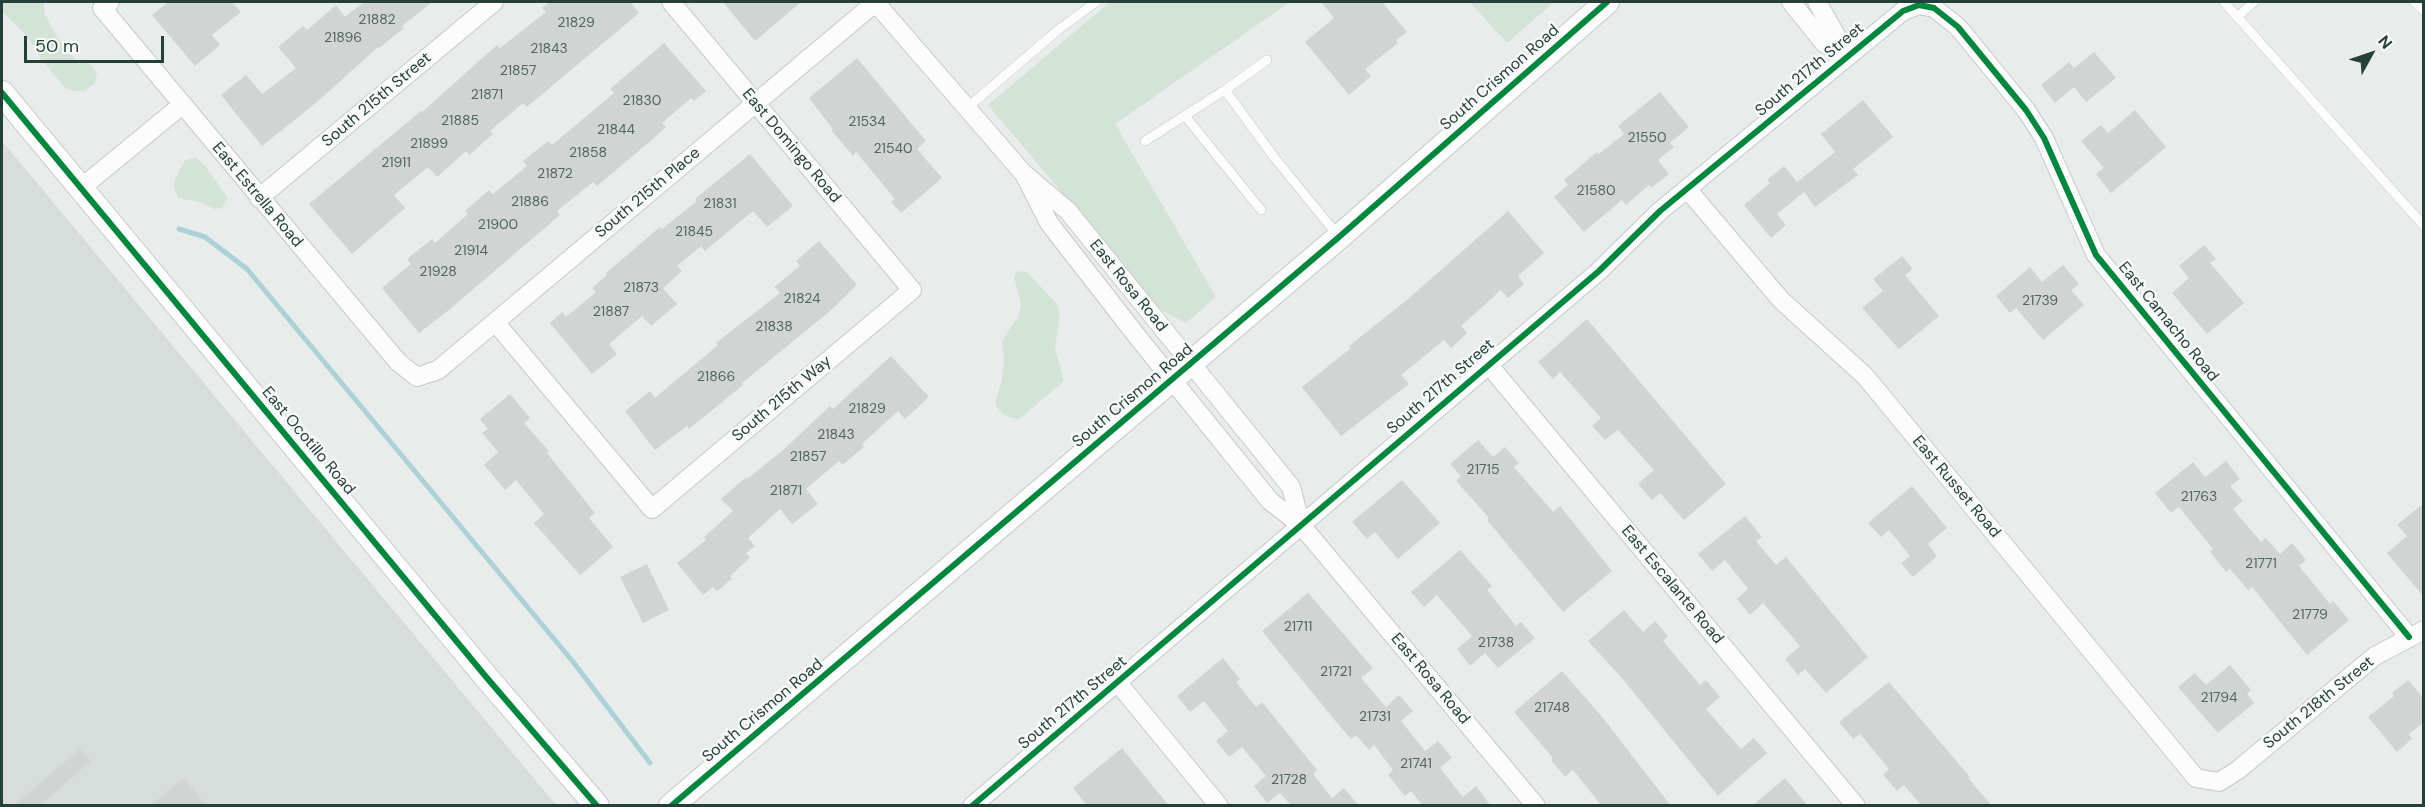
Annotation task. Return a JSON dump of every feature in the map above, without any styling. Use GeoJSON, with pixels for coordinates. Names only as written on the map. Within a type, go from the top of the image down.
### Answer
{"type":"FeatureCollection","features":[{"type":"Feature","properties":{"kind":"street","name":"South 215th Street"},"geometry":{"type":"LineString","coordinates":[[259,198],[494,2]]}},
{"type":"Feature","properties":{"kind":"street","name":"East Domingo Road"},"geometry":{"type":"LineString","coordinates":[[670,2],[912,290]]}},
{"type":"Feature","properties":{"kind":"street","name":"South 215th Place"},"geometry":{"type":"LineString","coordinates":[[417,377],[438,370],[876,2]]}},
{"type":"Feature","properties":{"kind":"street","name":"East Rosa Road"},"geometry":{"type":"LineString","coordinates":[[876,2],[1024,174],[1068,211],[1270,501],[1301,525],[1536,806]]}},
{"type":"Feature","properties":{"kind":"street","name":"South Crismon Road"},"geometry":{"type":"LineString","coordinates":[[671,806],[1339,237],[1607,2]]}},
{"type":"Feature","properties":{"kind":"street"},"geometry":{"type":"LineString","coordinates":[[1791,2],[1824,43],[1848,56]]}},
{"type":"Feature","properties":{"kind":"street"},"geometry":{"type":"LineString","coordinates":[[1818,2],[1848,56]]}},
{"type":"Feature","properties":{"kind":"street","name":"East Estrella Road"},"geometry":{"type":"LineString","coordinates":[[106,5],[182,105],[259,198],[398,362],[417,377]]}},
{"type":"Feature","properties":{"kind":"street","name":"South 217th Street"},"geometry":{"type":"LineString","coordinates":[[972,806],[1599,271],[1660,211],[1903,11],[1919,5],[1934,8]]}},
{"type":"Feature","properties":{"kind":"street","name":"East Camacho Road"},"geometry":{"type":"LineString","coordinates":[[1934,8],[1958,27],[2025,110],[2044,138],[2096,255],[2416,633]]}},
{"type":"Feature","properties":{"kind":"street","name":"East Ocotillo Road"},"geometry":{"type":"LineString","coordinates":[[2,93],[480,669],[597,806]]}},
{"type":"Feature","properties":{"kind":"street"},"geometry":{"type":"LineString","coordinates":[[81,188],[182,105]]}},
{"type":"Feature","properties":{"kind":"street","name":"East Russet Road"},"geometry":{"type":"LineString","coordinates":[[1688,190],[1781,300],[1865,376],[2196,778],[2219,782]]}},
{"type":"Feature","properties":{"kind":"street","name":"South 215th Way"},"geometry":{"type":"LineString","coordinates":[[495,322],[652,509],[912,290]]}},
{"type":"Feature","properties":{"kind":"street","name":"East Escalante Road"},"geometry":{"type":"LineString","coordinates":[[1488,364],[1856,806]]}},
{"type":"Feature","properties":{"kind":"street","name":"East Rosa Road"},"geometry":{"type":"LineString","coordinates":[[1181,372],[1291,487],[1301,525]]}},
{"type":"Feature","properties":{"kind":"street","name":"South 218th Street"},"geometry":{"type":"LineString","coordinates":[[2219,782],[2238,770],[2375,656],[2416,633]]}},
{"type":"Feature","properties":{"kind":"street"},"geometry":{"type":"LineString","coordinates":[[1118,683],[1219,806]]}},
{"type":"Feature","properties":{"kind":"lane"},"geometry":{"type":"LineString","coordinates":[[967,108],[1058,30],[1096,2]]}},
{"type":"Feature","properties":{"kind":"lane"},"geometry":{"type":"LineString","coordinates":[[2224,2],[2424,226]]}},
{"type":"Feature","properties":{"kind":"lane"},"geometry":{"type":"LineString","coordinates":[[2237,16],[2254,2]]}},
{"type":"Feature","properties":{"kind":"lane"},"geometry":{"type":"LineString","coordinates":[[2415,2],[2424,11]]}},
{"type":"Feature","properties":{"kind":"lane"},"geometry":{"type":"LineString","coordinates":[[1145,141],[1186,117],[1267,60]]}},
{"type":"Feature","properties":{"kind":"lane"},"geometry":{"type":"LineString","coordinates":[[1225,90],[1274,157],[1339,237]]}},
{"type":"Feature","properties":{"kind":"lane"},"geometry":{"type":"LineString","coordinates":[[1186,117],[1261,210]]}},
{"type":"Feature","properties":{"kind":"shaded area"},"geometry":{"type":"Polygon","coordinates":[[[2,141],[556,805],[2,805],[2,141]]]}},
{"type":"Feature","properties":{"kind":"green space"},"geometry":{"type":"Polygon","coordinates":[[[2,2],[44,2],[45,15],[60,42],[75,59],[90,64],[97,73],[95,83],[85,91],[65,88],[22,31],[2,11],[2,2]]]}},
{"type":"Feature","properties":{"kind":"green space"},"geometry":{"type":"Polygon","coordinates":[[[1110,2],[1290,2],[1115,124],[1216,297],[1186,323],[1161,310],[988,105],[1110,2]]]}},
{"type":"Feature","properties":{"kind":"green space"},"geometry":{"type":"Polygon","coordinates":[[[1470,2],[1554,2],[1507,43],[1470,2]]]}},
{"type":"Feature","properties":{"kind":"green space"},"geometry":{"type":"Polygon","coordinates":[[[196,158],[205,166],[228,198],[222,208],[214,209],[199,202],[178,198],[173,185],[180,169],[185,160],[196,158]]]}},
{"type":"Feature","properties":{"kind":"green space"},"geometry":{"type":"Polygon","coordinates":[[[1018,271],[1027,272],[1055,302],[1060,313],[1055,349],[1064,381],[1018,420],[1002,414],[995,403],[1002,380],[1004,359],[1002,341],[1019,315],[1021,304],[1014,277],[1018,271]]]}},
{"type":"Feature","properties":{"kind":"building"},"geometry":{"type":"Polygon","coordinates":[[[168,2],[232,2],[241,12],[212,35],[220,45],[195,66],[152,15],[168,2]]]}},
{"type":"Feature","properties":{"kind":"building"},"geometry":{"type":"Polygon","coordinates":[[[364,2],[432,2],[317,102],[262,146],[221,95],[246,75],[262,94],[296,68],[278,47],[303,26],[307,30],[336,5],[345,17],[364,2]]]}},
{"type":"Feature","properties":{"kind":"building"},"geometry":{"type":"Polygon","coordinates":[[[550,2],[630,2],[639,13],[527,107],[523,103],[490,131],[493,134],[469,155],[466,151],[437,177],[428,167],[394,195],[405,208],[352,254],[309,204],[422,112],[497,45],[500,48],[546,12],[542,8],[550,2]]]}},
{"type":"Feature","properties":{"kind":"building"},"geometry":{"type":"Polygon","coordinates":[[[723,2],[801,2],[755,41],[723,2]]]}},
{"type":"Feature","properties":{"kind":"building"},"geometry":{"type":"Polygon","coordinates":[[[1321,2],[1382,2],[1407,32],[1396,40],[1398,43],[1365,69],[1371,76],[1349,95],[1305,42],[1334,18],[1321,2]]]}},
{"type":"Feature","properties":{"kind":"building"},"geometry":{"type":"Polygon","coordinates":[[[664,43],[706,91],[694,101],[691,98],[662,123],[666,127],[647,144],[597,186],[593,182],[557,211],[560,215],[419,333],[382,288],[411,264],[407,259],[432,239],[435,243],[468,214],[465,211],[489,190],[493,194],[527,166],[523,161],[548,141],[552,145],[614,93],[610,89],[664,43]]]}},
{"type":"Feature","properties":{"kind":"building"},"geometry":{"type":"Polygon","coordinates":[[[2094,52],[2116,78],[2086,102],[2074,87],[2055,103],[2041,85],[2069,62],[2074,68],[2094,52]]]}},
{"type":"Feature","properties":{"kind":"building"},"geometry":{"type":"Polygon","coordinates":[[[857,58],[926,141],[917,149],[942,178],[901,213],[891,202],[895,199],[856,152],[853,156],[831,130],[833,129],[809,98],[857,58]]]}},
{"type":"Feature","properties":{"kind":"building"},"geometry":{"type":"Polygon","coordinates":[[[1660,92],[1689,127],[1670,143],[1674,147],[1658,160],[1669,174],[1651,188],[1649,185],[1626,205],[1622,200],[1584,232],[1554,197],[1568,185],[1564,180],[1597,152],[1599,154],[1624,134],[1618,126],[1660,92]]]}},
{"type":"Feature","properties":{"kind":"building"},"geometry":{"type":"Polygon","coordinates":[[[1863,100],[1893,137],[1853,169],[1858,175],[1815,207],[1804,192],[1777,214],[1786,225],[1771,238],[1744,205],[1770,183],[1767,180],[1784,166],[1797,182],[1835,152],[1821,134],[1863,100]]]}},
{"type":"Feature","properties":{"kind":"building"},"geometry":{"type":"Polygon","coordinates":[[[2135,110],[2166,147],[2111,193],[2096,174],[2104,168],[2081,141],[2101,125],[2108,133],[2135,110]]]}},
{"type":"Feature","properties":{"kind":"building"},"geometry":{"type":"Polygon","coordinates":[[[750,154],[793,206],[767,227],[753,211],[705,251],[701,246],[677,266],[682,271],[663,288],[677,304],[651,326],[642,316],[609,344],[617,354],[592,374],[550,323],[562,312],[566,317],[596,292],[592,288],[607,275],[606,273],[660,227],[662,229],[697,201],[695,199],[750,154]]]}},
{"type":"Feature","properties":{"kind":"building"},"geometry":{"type":"Polygon","coordinates":[[[1508,211],[1544,253],[1518,276],[1524,284],[1508,298],[1501,290],[1461,326],[1467,333],[1451,348],[1444,340],[1401,375],[1409,384],[1341,436],[1302,387],[1351,348],[1349,346],[1408,299],[1508,211]]]}},
{"type":"Feature","properties":{"kind":"building"},"geometry":{"type":"Polygon","coordinates":[[[819,241],[857,285],[830,311],[742,383],[743,385],[689,429],[687,426],[655,450],[625,411],[650,391],[655,398],[718,345],[716,343],[780,293],[774,287],[800,266],[796,261],[819,241]]]}},
{"type":"Feature","properties":{"kind":"building"},"geometry":{"type":"Polygon","coordinates":[[[2204,245],[2216,259],[2210,263],[2244,303],[2207,334],[2172,293],[2189,278],[2179,266],[2204,245]]]}},
{"type":"Feature","properties":{"kind":"building"},"geometry":{"type":"Polygon","coordinates":[[[1902,256],[1913,269],[1905,275],[1939,316],[1899,349],[1862,308],[1883,291],[1873,279],[1902,256]]]}},
{"type":"Feature","properties":{"kind":"building"},"geometry":{"type":"Polygon","coordinates":[[[2063,265],[2079,284],[2071,290],[2084,305],[2043,340],[2016,308],[2010,313],[1996,296],[2030,267],[2042,282],[2063,265]]]}},
{"type":"Feature","properties":{"kind":"building"},"geometry":{"type":"Polygon","coordinates":[[[1587,319],[1726,484],[1684,520],[1660,493],[1652,500],[1638,484],[1654,470],[1618,430],[1605,440],[1592,426],[1601,418],[1560,372],[1553,379],[1538,362],[1587,319]]]}},
{"type":"Feature","properties":{"kind":"building"},"geometry":{"type":"Polygon","coordinates":[[[891,356],[929,397],[905,419],[898,411],[862,444],[864,447],[842,465],[839,461],[806,489],[818,504],[792,524],[780,509],[748,538],[755,546],[746,553],[750,558],[730,576],[732,579],[717,591],[713,587],[703,595],[677,563],[706,540],[704,537],[733,511],[721,499],[746,477],[747,479],[782,451],[830,406],[833,409],[891,356]]]}},
{"type":"Feature","properties":{"kind":"building"},"geometry":{"type":"Polygon","coordinates":[[[510,394],[530,418],[524,423],[549,451],[547,453],[595,513],[589,518],[613,547],[580,575],[534,523],[544,514],[516,480],[505,490],[484,465],[498,452],[482,433],[488,429],[480,419],[510,394]]]}},
{"type":"Feature","properties":{"kind":"building"},"geometry":{"type":"Polygon","coordinates":[[[1478,440],[1493,457],[1505,447],[1519,463],[1514,467],[1553,512],[1560,506],[1612,571],[1563,612],[1487,520],[1489,518],[1456,481],[1461,476],[1450,464],[1478,440]]]}},
{"type":"Feature","properties":{"kind":"building"},"geometry":{"type":"Polygon","coordinates":[[[2226,461],[2240,479],[2230,486],[2243,501],[2233,509],[2261,542],[2266,538],[2280,554],[2292,543],[2306,560],[2299,566],[2330,604],[2333,601],[2349,620],[2307,655],[2252,587],[2248,590],[2230,569],[2226,572],[2210,552],[2213,549],[2179,507],[2171,513],[2155,493],[2193,462],[2205,477],[2226,461]]]}},
{"type":"Feature","properties":{"kind":"building"},"geometry":{"type":"Polygon","coordinates":[[[1402,480],[1440,523],[1398,559],[1375,532],[1367,539],[1352,522],[1402,480]]]}},
{"type":"Feature","properties":{"kind":"building"},"geometry":{"type":"Polygon","coordinates":[[[1912,486],[1947,528],[1928,544],[1937,556],[1913,577],[1901,563],[1910,556],[1889,530],[1881,537],[1868,523],[1912,486]]]}},
{"type":"Feature","properties":{"kind":"building"},"geometry":{"type":"Polygon","coordinates":[[[2424,503],[2424,597],[2387,553],[2407,536],[2397,525],[2424,503]]]}},
{"type":"Feature","properties":{"kind":"building"},"geometry":{"type":"Polygon","coordinates":[[[1745,516],[1762,537],[1756,541],[1776,565],[1786,557],[1868,657],[1826,693],[1805,669],[1798,675],[1785,659],[1800,646],[1763,603],[1750,615],[1737,599],[1748,589],[1725,560],[1712,571],[1698,554],[1745,516]]]}},
{"type":"Feature","properties":{"kind":"building"},"geometry":{"type":"Polygon","coordinates":[[[1460,550],[1492,586],[1487,590],[1516,626],[1521,622],[1535,638],[1498,668],[1485,653],[1470,666],[1457,649],[1472,636],[1437,595],[1424,607],[1411,592],[1460,550]]]}},
{"type":"Feature","properties":{"kind":"building"},"geometry":{"type":"Polygon","coordinates":[[[647,564],[669,610],[643,623],[620,577],[647,564]]]}},
{"type":"Feature","properties":{"kind":"building"},"geometry":{"type":"Polygon","coordinates":[[[1308,593],[1373,668],[1361,678],[1386,707],[1399,695],[1413,711],[1401,721],[1425,751],[1438,741],[1452,758],[1440,768],[1463,797],[1476,786],[1491,806],[1423,806],[1411,791],[1405,796],[1388,775],[1393,770],[1374,745],[1369,750],[1356,735],[1351,739],[1337,723],[1262,631],[1308,593]]]}},
{"type":"Feature","properties":{"kind":"building"},"geometry":{"type":"Polygon","coordinates":[[[1624,610],[1643,632],[1655,621],[1668,636],[1663,641],[1700,685],[1706,680],[1720,697],[1706,709],[1741,749],[1754,738],[1767,753],[1718,796],[1621,677],[1588,641],[1624,610]]]}},
{"type":"Feature","properties":{"kind":"building"},"geometry":{"type":"Polygon","coordinates":[[[1223,658],[1240,679],[1236,682],[1256,707],[1262,702],[1317,770],[1313,774],[1332,798],[1344,788],[1359,806],[1291,805],[1280,793],[1267,803],[1254,786],[1266,776],[1242,747],[1229,757],[1216,741],[1228,731],[1204,701],[1190,712],[1177,696],[1223,658]]]}},
{"type":"Feature","properties":{"kind":"building"},"geometry":{"type":"Polygon","coordinates":[[[2230,665],[2251,690],[2247,694],[2254,703],[2218,733],[2178,687],[2195,673],[2206,685],[2230,665]]]}},
{"type":"Feature","properties":{"kind":"building"},"geometry":{"type":"Polygon","coordinates":[[[1562,671],[1603,718],[1671,806],[1602,806],[1573,770],[1565,777],[1551,760],[1553,758],[1514,712],[1562,671]]]}},
{"type":"Feature","properties":{"kind":"building"},"geometry":{"type":"Polygon","coordinates":[[[2408,680],[2424,699],[2424,722],[2409,734],[2412,739],[2397,752],[2368,717],[2394,696],[2392,693],[2408,680]]]}},
{"type":"Feature","properties":{"kind":"building"},"geometry":{"type":"Polygon","coordinates":[[[1889,682],[1992,806],[1922,806],[1904,785],[1897,791],[1883,775],[1889,769],[1860,734],[1853,739],[1839,722],[1889,682]]]}},
{"type":"Feature","properties":{"kind":"building"},"geometry":{"type":"Polygon","coordinates":[[[1122,748],[1169,806],[1087,806],[1073,788],[1122,748]]]}},
{"type":"Feature","properties":{"kind":"building"},"geometry":{"type":"Polygon","coordinates":[[[80,749],[91,761],[39,806],[13,806],[80,749]]]}},
{"type":"Feature","properties":{"kind":"building"},"geometry":{"type":"Polygon","coordinates":[[[184,778],[207,806],[150,806],[184,778]]]}},
{"type":"Feature","properties":{"kind":"building"},"geometry":{"type":"Polygon","coordinates":[[[1785,778],[1808,806],[1752,806],[1785,778]]]}},
{"type":"Feature","properties":{"kind":"waterway"},"geometry":{"type":"LineString","coordinates":[[179,229],[205,237],[247,269],[574,663],[650,763]]}},
{"type":"Feature","properties":{"kind":"cycle path"},"geometry":{"type":"LineString","coordinates":[[671,806],[1339,237],[1607,2]]}},
{"type":"Feature","properties":{"kind":"cycle path"},"geometry":{"type":"LineString","coordinates":[[972,806],[1599,271],[1660,211],[1903,11],[1919,5],[1934,8],[1958,27],[2026,110],[2044,138],[2096,255],[2409,637]]}},
{"type":"Feature","properties":{"kind":"cycle path"},"geometry":{"type":"LineString","coordinates":[[2,93],[487,678],[597,806]]}}]}
